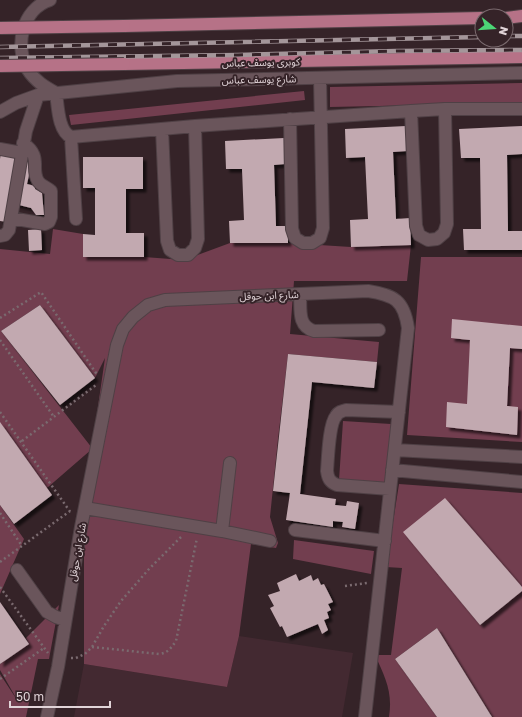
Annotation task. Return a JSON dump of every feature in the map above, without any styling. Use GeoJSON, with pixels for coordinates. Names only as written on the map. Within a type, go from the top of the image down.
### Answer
{"type":"FeatureCollection","features":[{"type":"Feature","properties":{"kind":"main road"},"geometry":{"type":"LineString","coordinates":[[0,28],[474,18]]}},
{"type":"Feature","properties":{"kind":"main road","name":"كوبرى يوسف عباس"},"geometry":{"type":"LineString","coordinates":[[0,66],[522,57]]}},
{"type":"Feature","properties":{"kind":"street"},"geometry":{"type":"LineString","coordinates":[[50,0],[36,8],[30,15],[25,24],[21,42],[24,61],[28,70],[41,84],[56,93],[62,127],[67,135],[71,137],[195,126],[411,111],[445,109],[522,109]]}},
{"type":"Feature","properties":{"kind":"street","name":"شارع يوسف عباس"},"geometry":{"type":"LineString","coordinates":[[0,112],[16,103],[38,95],[177,82],[522,74]]}},
{"type":"Feature","properties":{"kind":"street"},"geometry":{"type":"LineString","coordinates":[[290,119],[292,229],[295,238],[303,243],[312,243],[320,238],[323,228],[320,78]]}},
{"type":"Feature","properties":{"kind":"street"},"geometry":{"type":"LineString","coordinates":[[0,236],[7,233],[11,218],[22,148],[29,118],[38,95]]}},
{"type":"Feature","properties":{"kind":"street"},"geometry":{"type":"LineString","coordinates":[[411,111],[416,226],[419,235],[428,240],[437,239],[444,233],[447,224],[445,109]]}},
{"type":"Feature","properties":{"kind":"street"},"geometry":{"type":"LineString","coordinates":[[162,129],[167,241],[170,250],[178,255],[188,254],[195,248],[198,239],[195,126]]}},
{"type":"Feature","properties":{"kind":"street"},"geometry":{"type":"LineString","coordinates":[[71,137],[76,220]]}},
{"type":"Feature","properties":{"kind":"street"},"geometry":{"type":"LineString","coordinates":[[0,149],[28,147],[34,156],[36,177],[38,182],[51,191],[51,217],[49,222],[45,224],[11,218]]}},
{"type":"Feature","properties":{"kind":"street","name":"شارع ابن حوقل"},"geometry":{"type":"LineString","coordinates":[[47,717],[81,527],[117,345],[123,329],[133,317],[148,305],[165,300],[368,291],[383,293],[394,298],[402,305],[408,328],[365,717]]}},
{"type":"Feature","properties":{"kind":"street"},"geometry":{"type":"LineString","coordinates":[[300,294],[302,323],[307,329],[314,331],[379,330]]}},
{"type":"Feature","properties":{"kind":"street"},"geometry":{"type":"LineString","coordinates":[[390,489],[337,485],[330,482],[327,471],[331,430],[334,417],[339,412],[346,410],[399,412]]}},
{"type":"Feature","properties":{"kind":"street"},"geometry":{"type":"LineString","coordinates":[[395,450],[522,458]]}},
{"type":"Feature","properties":{"kind":"street"},"geometry":{"type":"LineString","coordinates":[[222,531],[230,463]]}},
{"type":"Feature","properties":{"kind":"street"},"geometry":{"type":"LineString","coordinates":[[392,470],[522,482]]}},
{"type":"Feature","properties":{"kind":"street"},"geometry":{"type":"LineString","coordinates":[[85,508],[222,531],[270,541]]}},
{"type":"Feature","properties":{"kind":"street"},"geometry":{"type":"LineString","coordinates":[[295,530],[385,541]]}},
{"type":"Feature","properties":{"kind":"street"},"geometry":{"type":"LineString","coordinates":[[17,570],[47,612],[65,620]]}},
{"type":"Feature","properties":{"kind":"path"},"geometry":{"type":"LineString","coordinates":[[0,318],[41,292],[101,382],[22,441]]}},
{"type":"Feature","properties":{"kind":"path"},"geometry":{"type":"LineString","coordinates":[[0,340],[54,417]]}},
{"type":"Feature","properties":{"kind":"path"},"geometry":{"type":"LineString","coordinates":[[0,412],[22,441],[81,527]]}},
{"type":"Feature","properties":{"kind":"path"},"geometry":{"type":"LineString","coordinates":[[0,562],[70,511]]}},
{"type":"Feature","properties":{"kind":"path"},"geometry":{"type":"LineString","coordinates":[[0,513],[22,546]]}},
{"type":"Feature","properties":{"kind":"path"},"geometry":{"type":"LineString","coordinates":[[92,647],[159,654],[165,654],[171,649],[176,641],[195,527]]}},
{"type":"Feature","properties":{"kind":"path"},"geometry":{"type":"LineString","coordinates":[[0,588],[44,648],[58,661],[76,658],[85,654],[92,647],[121,601],[149,569],[195,527]]}},
{"type":"Feature","properties":{"kind":"path"},"geometry":{"type":"LineString","coordinates":[[345,586],[368,583],[380,584]]}},
{"type":"Feature","properties":{"kind":"path"},"geometry":{"type":"LineString","coordinates":[[0,679],[44,648]]}},
{"type":"Feature","properties":{"kind":"shaded area"},"geometry":{"type":"Polygon","coordinates":[[[522,83],[522,103],[330,107],[330,87],[522,83]]]}},
{"type":"Feature","properties":{"kind":"shaded area"},"geometry":{"type":"Polygon","coordinates":[[[304,91],[305,100],[71,125],[69,115],[304,91]]]}},
{"type":"Feature","properties":{"kind":"shaded area"},"geometry":{"type":"Polygon","coordinates":[[[53,229],[83,234],[83,257],[144,257],[184,260],[230,243],[288,243],[351,247],[411,245],[407,281],[294,281],[290,334],[379,342],[377,362],[288,354],[270,517],[278,543],[276,548],[251,544],[239,636],[227,687],[84,664],[84,506],[92,449],[47,488],[0,424],[0,249],[50,254],[53,229]],[[40,305],[1,331],[92,448],[105,358],[95,378],[40,305]]]}},
{"type":"Feature","properties":{"kind":"shaded area"},"geometry":{"type":"Polygon","coordinates":[[[421,257],[522,257],[522,442],[407,435],[421,257]]]}},
{"type":"Feature","properties":{"kind":"shaded area"},"geometry":{"type":"Polygon","coordinates":[[[343,421],[391,424],[386,484],[339,480],[343,421]]]}},
{"type":"Feature","properties":{"kind":"shaded area"},"geometry":{"type":"Polygon","coordinates":[[[399,484],[522,493],[522,587],[404,532],[480,625],[522,591],[522,717],[492,717],[437,628],[395,659],[437,717],[389,717],[389,692],[385,678],[375,655],[391,655],[402,568],[386,567],[399,484]]]}},
{"type":"Feature","properties":{"kind":"shaded area"},"geometry":{"type":"Polygon","coordinates":[[[0,505],[24,539],[0,594],[0,505]]]}},
{"type":"Feature","properties":{"kind":"shaded area"},"geometry":{"type":"Polygon","coordinates":[[[294,540],[374,551],[371,574],[293,559],[294,540]]]}},
{"type":"Feature","properties":{"kind":"shaded area"},"geometry":{"type":"Polygon","coordinates":[[[59,605],[49,659],[38,659],[26,717],[0,717],[0,674],[19,703],[0,670],[0,664],[29,644],[26,638],[59,605]]]}},
{"type":"Feature","properties":{"kind":"shaded area"},"geometry":{"type":"Polygon","coordinates":[[[239,636],[353,653],[342,717],[74,717],[84,664],[227,687],[239,636]]]}},
{"type":"Feature","properties":{"kind":"building"},"geometry":{"type":"Polygon","coordinates":[[[406,126],[407,151],[393,152],[396,219],[410,218],[411,245],[351,247],[350,220],[368,219],[365,157],[346,158],[345,129],[406,126]]]}},
{"type":"Feature","properties":{"kind":"building"},"geometry":{"type":"Polygon","coordinates":[[[522,126],[522,154],[507,155],[508,231],[522,231],[522,250],[464,250],[463,229],[481,229],[480,158],[461,158],[459,129],[522,126]]]}},
{"type":"Feature","properties":{"kind":"building"},"geometry":{"type":"Polygon","coordinates":[[[284,138],[285,164],[274,165],[276,226],[288,226],[288,243],[230,243],[229,221],[244,220],[242,169],[226,169],[225,141],[284,138]]]}},
{"type":"Feature","properties":{"kind":"building"},"geometry":{"type":"Polygon","coordinates":[[[1,152],[19,155],[7,222],[0,221],[1,152]]]}},
{"type":"Feature","properties":{"kind":"building"},"geometry":{"type":"Polygon","coordinates":[[[83,157],[143,157],[143,189],[126,189],[126,233],[144,233],[144,257],[83,257],[83,234],[95,235],[95,188],[83,188],[83,157]]]}},
{"type":"Feature","properties":{"kind":"building"},"geometry":{"type":"Polygon","coordinates":[[[27,158],[31,166],[27,184],[35,186],[35,189],[42,193],[44,215],[36,215],[31,208],[15,204],[27,158]]]}},
{"type":"Feature","properties":{"kind":"building"},"geometry":{"type":"Polygon","coordinates":[[[41,229],[42,250],[29,251],[28,230],[41,229]]]}},
{"type":"Feature","properties":{"kind":"building"},"geometry":{"type":"Polygon","coordinates":[[[40,305],[95,378],[60,405],[1,331],[40,305]]]}},
{"type":"Feature","properties":{"kind":"building"},"geometry":{"type":"Polygon","coordinates":[[[452,319],[522,326],[522,349],[510,348],[507,406],[518,407],[517,435],[446,427],[447,402],[467,404],[470,340],[451,338],[452,319]]]}},
{"type":"Feature","properties":{"kind":"building"},"geometry":{"type":"Polygon","coordinates":[[[288,354],[377,362],[374,388],[312,382],[300,494],[336,499],[335,505],[346,506],[347,501],[359,503],[355,529],[342,527],[343,522],[333,521],[333,527],[286,520],[290,493],[273,491],[288,354]]]}},
{"type":"Feature","properties":{"kind":"building"},"geometry":{"type":"Polygon","coordinates":[[[0,422],[52,495],[14,524],[0,505],[0,422]]]}},
{"type":"Feature","properties":{"kind":"building"},"geometry":{"type":"Polygon","coordinates":[[[445,498],[522,587],[522,591],[480,625],[403,532],[445,498]]]}},
{"type":"Feature","properties":{"kind":"building"},"geometry":{"type":"Polygon","coordinates":[[[296,574],[299,581],[311,575],[313,581],[318,578],[321,585],[324,584],[333,602],[328,604],[331,610],[327,612],[329,618],[324,620],[328,630],[322,634],[318,624],[287,637],[282,626],[280,627],[270,608],[274,606],[268,595],[280,591],[277,583],[296,574]]]}},
{"type":"Feature","properties":{"kind":"building"},"geometry":{"type":"Polygon","coordinates":[[[0,602],[29,644],[0,664],[0,602]]]}},
{"type":"Feature","properties":{"kind":"building"},"geometry":{"type":"Polygon","coordinates":[[[437,628],[492,717],[437,717],[395,659],[437,628]]]}},
{"type":"Feature","properties":{"kind":"railway"},"geometry":{"type":"LineString","coordinates":[[514,36],[522,36]]}},
{"type":"Feature","properties":{"kind":"railway"},"geometry":{"type":"LineString","coordinates":[[0,47],[474,37]]}},
{"type":"Feature","properties":{"kind":"railway"},"geometry":{"type":"LineString","coordinates":[[0,58],[522,50]]}}]}
